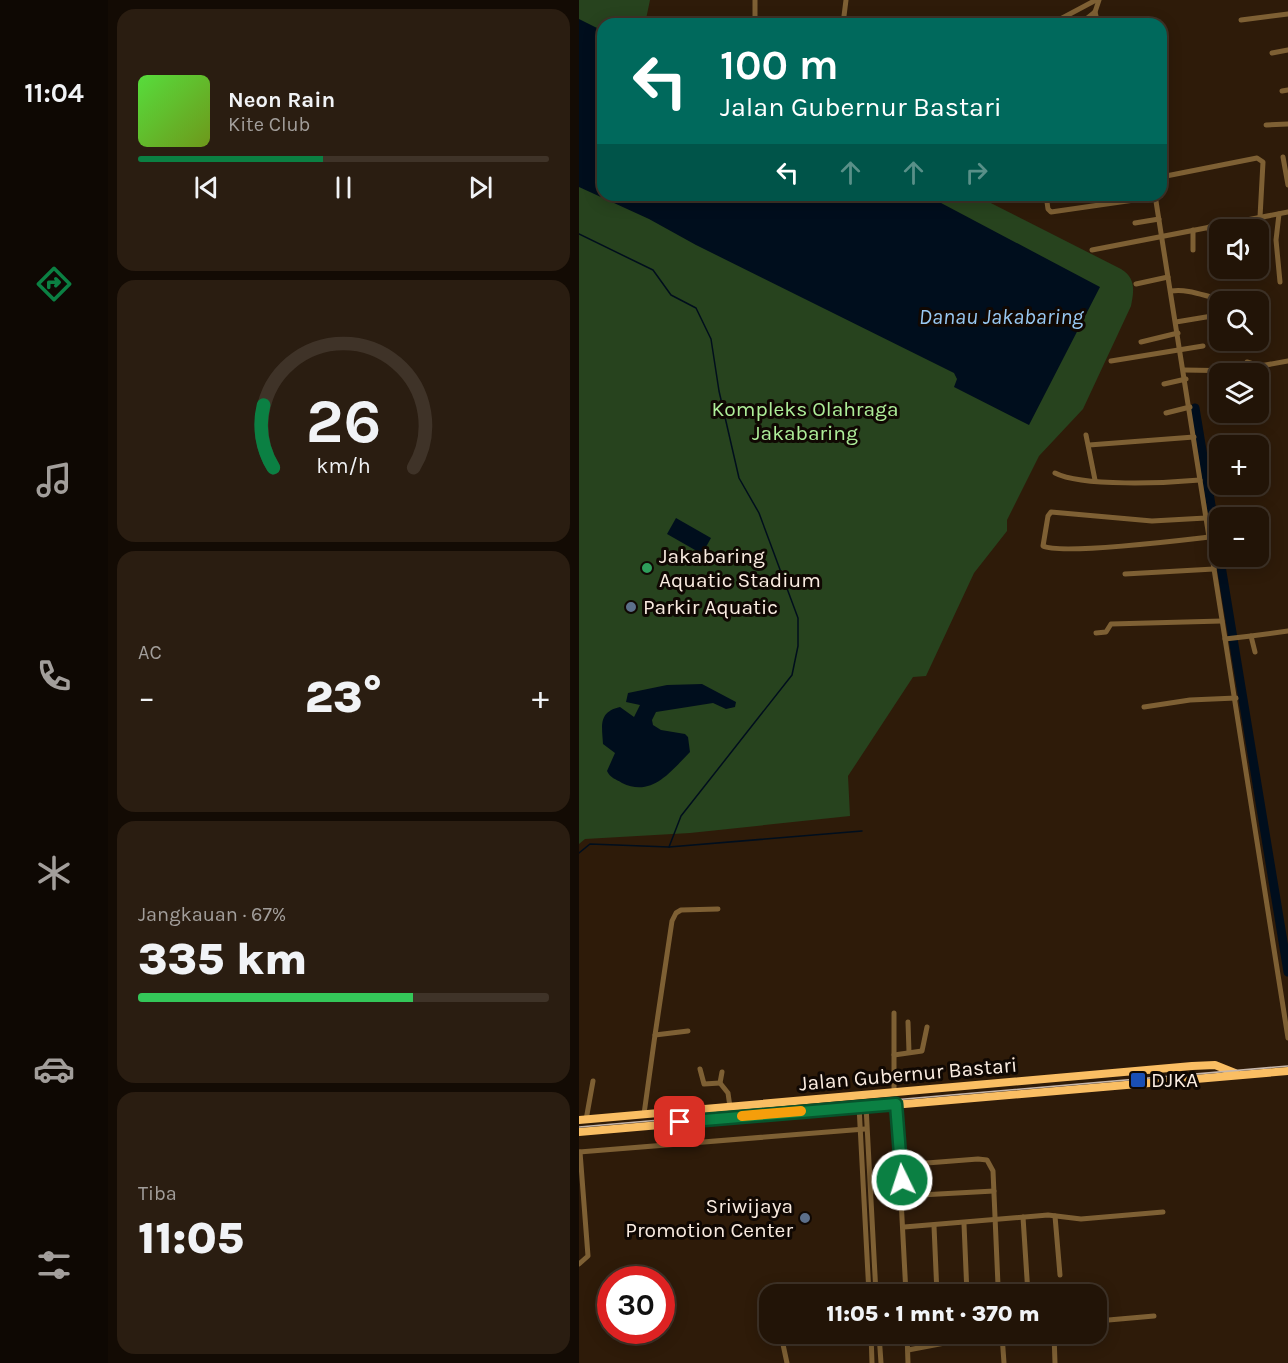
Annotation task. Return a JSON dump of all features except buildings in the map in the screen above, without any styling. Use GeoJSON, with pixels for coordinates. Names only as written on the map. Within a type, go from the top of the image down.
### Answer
{"type":"FeatureCollection","features":[{"type":"Feature","properties":{"kind":"highway","name":"Jalan Gubernur Bastari"},"geometry":{"type":"LineString","coordinates":[[582,1120],[1215,1065],[1239,1074]]}},
{"type":"Feature","properties":{"kind":"highway","name":"Jalan Gubernur Bastari"},"geometry":{"type":"LineString","coordinates":[[579,1132],[1288,1071]]}},
{"type":"Feature","properties":{"kind":"highway"},"geometry":{"type":"LineString","coordinates":[[1045,1091],[1046,1080]]}},
{"type":"Feature","properties":{"kind":"street"},"geometry":{"type":"LineString","coordinates":[[755,0],[755,18]]}},
{"type":"Feature","properties":{"kind":"street"},"geometry":{"type":"LineString","coordinates":[[844,18],[846,0]]}},
{"type":"Feature","properties":{"kind":"street"},"geometry":{"type":"LineString","coordinates":[[1096,18],[1095,12],[1098,0]]}},
{"type":"Feature","properties":{"kind":"street"},"geometry":{"type":"LineString","coordinates":[[1063,18],[1098,0]]}},
{"type":"Feature","properties":{"kind":"street"},"geometry":{"type":"LineString","coordinates":[[1088,18],[1095,12]]}},
{"type":"Feature","properties":{"kind":"street"},"geometry":{"type":"LineString","coordinates":[[1241,20],[1288,14]]}},
{"type":"Feature","properties":{"kind":"street"},"geometry":{"type":"LineString","coordinates":[[1272,53],[1288,50]]}},
{"type":"Feature","properties":{"kind":"street"},"geometry":{"type":"LineString","coordinates":[[1266,125],[1288,124]]}},
{"type":"Feature","properties":{"kind":"street"},"geometry":{"type":"LineString","coordinates":[[1283,157],[1288,185]]}},
{"type":"Feature","properties":{"kind":"street"},"geometry":{"type":"LineString","coordinates":[[1167,176],[1257,158],[1263,162],[1260,217]]}},
{"type":"Feature","properties":{"kind":"street"},"geometry":{"type":"LineString","coordinates":[[1047,201],[1051,212],[1128,201]]}},
{"type":"Feature","properties":{"kind":"street"},"geometry":{"type":"LineString","coordinates":[[1154,201],[1156,220],[1162,236],[1181,348],[1209,533]]}},
{"type":"Feature","properties":{"kind":"street"},"geometry":{"type":"LineString","coordinates":[[1254,219],[1288,212]]}},
{"type":"Feature","properties":{"kind":"street"},"geometry":{"type":"LineString","coordinates":[[1279,214],[1276,240],[1280,282]]}},
{"type":"Feature","properties":{"kind":"street"},"geometry":{"type":"LineString","coordinates":[[1135,223],[1156,220]]}},
{"type":"Feature","properties":{"kind":"street"},"geometry":{"type":"LineString","coordinates":[[1092,250],[1209,227]]}},
{"type":"Feature","properties":{"kind":"street"},"geometry":{"type":"LineString","coordinates":[[1193,230],[1193,250]]}},
{"type":"Feature","properties":{"kind":"street"},"geometry":{"type":"LineString","coordinates":[[1136,284],[1168,277]]}},
{"type":"Feature","properties":{"kind":"street"},"geometry":{"type":"LineString","coordinates":[[1171,291],[1186,290],[1191,294],[1202,293],[1209,296]]}},
{"type":"Feature","properties":{"kind":"street"},"geometry":{"type":"LineString","coordinates":[[1176,322],[1209,316]]}},
{"type":"Feature","properties":{"kind":"street"},"geometry":{"type":"LineString","coordinates":[[1141,342],[1178,333]]}},
{"type":"Feature","properties":{"kind":"street"},"geometry":{"type":"LineString","coordinates":[[1111,361],[1203,346]]}},
{"type":"Feature","properties":{"kind":"street"},"geometry":{"type":"LineString","coordinates":[[1184,370],[1242,370],[1247,362],[1260,366],[1288,361]]}},
{"type":"Feature","properties":{"kind":"street"},"geometry":{"type":"LineString","coordinates":[[1164,384],[1186,379]]}},
{"type":"Feature","properties":{"kind":"street"},"geometry":{"type":"LineString","coordinates":[[1166,413],[1190,407]]}},
{"type":"Feature","properties":{"kind":"street"},"geometry":{"type":"LineString","coordinates":[[1086,435],[1095,480]]}},
{"type":"Feature","properties":{"kind":"street"},"geometry":{"type":"LineString","coordinates":[[1089,445],[1194,437]]}},
{"type":"Feature","properties":{"kind":"street"},"geometry":{"type":"LineString","coordinates":[[1055,472],[1068,478],[1095,480],[1181,482],[1200,480]]}},
{"type":"Feature","properties":{"kind":"street"},"geometry":{"type":"LineString","coordinates":[[1206,518],[1152,521],[1051,512],[1048,516],[1043,546],[1066,548],[1209,538]]}},
{"type":"Feature","properties":{"kind":"street"},"geometry":{"type":"LineString","coordinates":[[1125,574],[1214,569],[1222,621],[1230,638],[1236,698],[1288,1038]]}},
{"type":"Feature","properties":{"kind":"street"},"geometry":{"type":"LineString","coordinates":[[1096,633],[1105,632],[1111,624],[1222,621]]}},
{"type":"Feature","properties":{"kind":"street"},"geometry":{"type":"LineString","coordinates":[[1230,638],[1288,631]]}},
{"type":"Feature","properties":{"kind":"street"},"geometry":{"type":"LineString","coordinates":[[1251,636],[1255,652]]}},
{"type":"Feature","properties":{"kind":"street"},"geometry":{"type":"LineString","coordinates":[[1144,707],[1190,700],[1236,698]]}},
{"type":"Feature","properties":{"kind":"street"},"geometry":{"type":"LineString","coordinates":[[644,1114],[662,977],[676,913],[681,910],[718,909]]}},
{"type":"Feature","properties":{"kind":"street"},"geometry":{"type":"LineString","coordinates":[[894,1013],[894,1093]]}},
{"type":"Feature","properties":{"kind":"street"},"geometry":{"type":"LineString","coordinates":[[908,1022],[909,1052]]}},
{"type":"Feature","properties":{"kind":"street"},"geometry":{"type":"LineString","coordinates":[[894,1054],[924,1049],[927,1027]]}},
{"type":"Feature","properties":{"kind":"street"},"geometry":{"type":"LineString","coordinates":[[655,1035],[688,1031]]}},
{"type":"Feature","properties":{"kind":"street"},"geometry":{"type":"LineString","coordinates":[[700,1069],[704,1083],[720,1083],[729,1093],[731,1107]]}},
{"type":"Feature","properties":{"kind":"street"},"geometry":{"type":"LineString","coordinates":[[720,1083],[722,1072]]}},
{"type":"Feature","properties":{"kind":"street"},"geometry":{"type":"LineString","coordinates":[[582,1120],[593,1081]]}},
{"type":"Feature","properties":{"kind":"street"},"geometry":{"type":"LineString","coordinates":[[896,1104],[906,1284]]}},
{"type":"Feature","properties":{"kind":"street"},"geometry":{"type":"LineString","coordinates":[[862,1109],[869,1284]]}},
{"type":"Feature","properties":{"kind":"street"},"geometry":{"type":"LineString","coordinates":[[579,1264],[588,1256],[582,1204],[580,1152],[862,1126]]}},
{"type":"Feature","properties":{"kind":"street"},"geometry":{"type":"LineString","coordinates":[[862,1126],[875,1284]]}},
{"type":"Feature","properties":{"kind":"street"},"geometry":{"type":"LineString","coordinates":[[901,1165],[987,1160],[993,1171],[997,1284]]}},
{"type":"Feature","properties":{"kind":"street"},"geometry":{"type":"LineString","coordinates":[[902,1196],[994,1191]]}},
{"type":"Feature","properties":{"kind":"street"},"geometry":{"type":"LineString","coordinates":[[904,1227],[1055,1216],[1081,1219],[1163,1212]]}},
{"type":"Feature","properties":{"kind":"street"},"geometry":{"type":"LineString","coordinates":[[1055,1216],[1060,1275]]}},
{"type":"Feature","properties":{"kind":"street"},"geometry":{"type":"LineString","coordinates":[[1023,1218],[1027,1284]]}},
{"type":"Feature","properties":{"kind":"street"},"geometry":{"type":"LineString","coordinates":[[964,1224],[967,1284]]}},
{"type":"Feature","properties":{"kind":"street"},"geometry":{"type":"LineString","coordinates":[[934,1226],[937,1284]]}},
{"type":"Feature","properties":{"kind":"street"},"geometry":{"type":"LineString","coordinates":[[1107,1320],[1154,1316]]}},
{"type":"Feature","properties":{"kind":"street"},"geometry":{"type":"LineString","coordinates":[[783,1344],[787,1363]]}},
{"type":"Feature","properties":{"kind":"street"},"geometry":{"type":"LineString","coordinates":[[871,1344],[872,1363]]}},
{"type":"Feature","properties":{"kind":"street"},"geometry":{"type":"LineString","coordinates":[[880,1344],[881,1363]]}},
{"type":"Feature","properties":{"kind":"street"},"geometry":{"type":"LineString","coordinates":[[908,1344],[908,1363]]}},
{"type":"Feature","properties":{"kind":"street"},"geometry":{"type":"LineString","coordinates":[[908,1350],[940,1344]]}},
{"type":"Feature","properties":{"kind":"street"},"geometry":{"type":"LineString","coordinates":[[1003,1344],[1004,1363]]}},
{"type":"Feature","properties":{"kind":"street"},"geometry":{"type":"LineString","coordinates":[[1054,1344],[1055,1363]]}},
{"type":"Feature","properties":{"kind":"green space","name":"Kompleks Olahraga Jakabaring"},"geometry":{"type":"Polygon","coordinates":[[[579,0],[650,0],[646,18],[597,18],[597,201],[987,201],[1121,269],[1132,281],[1133,290],[1131,306],[1083,409],[1039,456],[1007,520],[1007,531],[974,573],[926,676],[913,677],[848,776],[850,816],[690,833],[585,839],[579,844],[579,0]]]}},
{"type":"Feature","properties":{"kind":"water","name":"Danau Jakabaring"},"geometry":{"type":"Polygon","coordinates":[[[579,19],[597,28],[597,195],[579,187],[579,19]]]}},
{"type":"Feature","properties":{"kind":"water","name":"Danau Jakabaring"},"geometry":{"type":"Polygon","coordinates":[[[610,201],[937,201],[1100,287],[1029,425],[954,387],[957,379],[954,373],[696,245],[649,219],[610,201]]]}},
{"type":"Feature","properties":{"kind":"water"},"geometry":{"type":"Polygon","coordinates":[[[676,518],[711,538],[702,554],[667,534],[676,518]]]}},
{"type":"Feature","properties":{"kind":"water"},"geometry":{"type":"Polygon","coordinates":[[[702,684],[736,702],[735,707],[726,709],[713,703],[656,712],[652,720],[653,725],[661,730],[685,734],[688,737],[690,752],[668,774],[652,785],[633,787],[613,778],[607,771],[615,753],[603,744],[602,731],[603,721],[608,712],[620,707],[634,717],[640,705],[626,702],[628,693],[667,685],[702,684]]]}},
{"type":"Feature","properties":{"kind":"waterway"},"geometry":{"type":"LineString","coordinates":[[579,234],[653,270],[671,295],[696,308],[711,339],[719,391],[739,478],[759,513],[798,618],[798,646],[792,675],[681,816],[669,847]]}},
{"type":"Feature","properties":{"kind":"waterway"},"geometry":{"type":"LineString","coordinates":[[1195,408],[1288,972]]}},
{"type":"Feature","properties":{"kind":"waterway"},"geometry":{"type":"LineString","coordinates":[[579,853],[590,844],[669,847],[862,831]]}},
{"type":"Feature","properties":{"kind":"tram line"},"geometry":{"type":"LineString","coordinates":[[579,1127],[1288,1066]]}},
{"type":"Feature","properties":{"kind":"slow traffic"},"geometry":{"type":"LineString","coordinates":[[742,1116],[801,1111]]}},
{"type":"Feature","properties":{"kind":"place","name":"Jakabaring Aquatic Stadium"},"geometry":{"type":"Point","coordinates":[647,568]}},
{"type":"Feature","properties":{"kind":"place","name":"Parkir Aquatic"},"geometry":{"type":"Point","coordinates":[631,607]}},
{"type":"Feature","properties":{"kind":"place","name":"DJKA"},"geometry":{"type":"Point","coordinates":[1138,1080]}},
{"type":"Feature","properties":{"kind":"place","name":"Sriwijaya Promotion Center"},"geometry":{"type":"Point","coordinates":[805,1218]}},
{"type":"Feature","properties":{"kind":"route"},"geometry":{"type":"LineString","coordinates":[[680,1122],[896,1104],[902,1180]]}}]}
